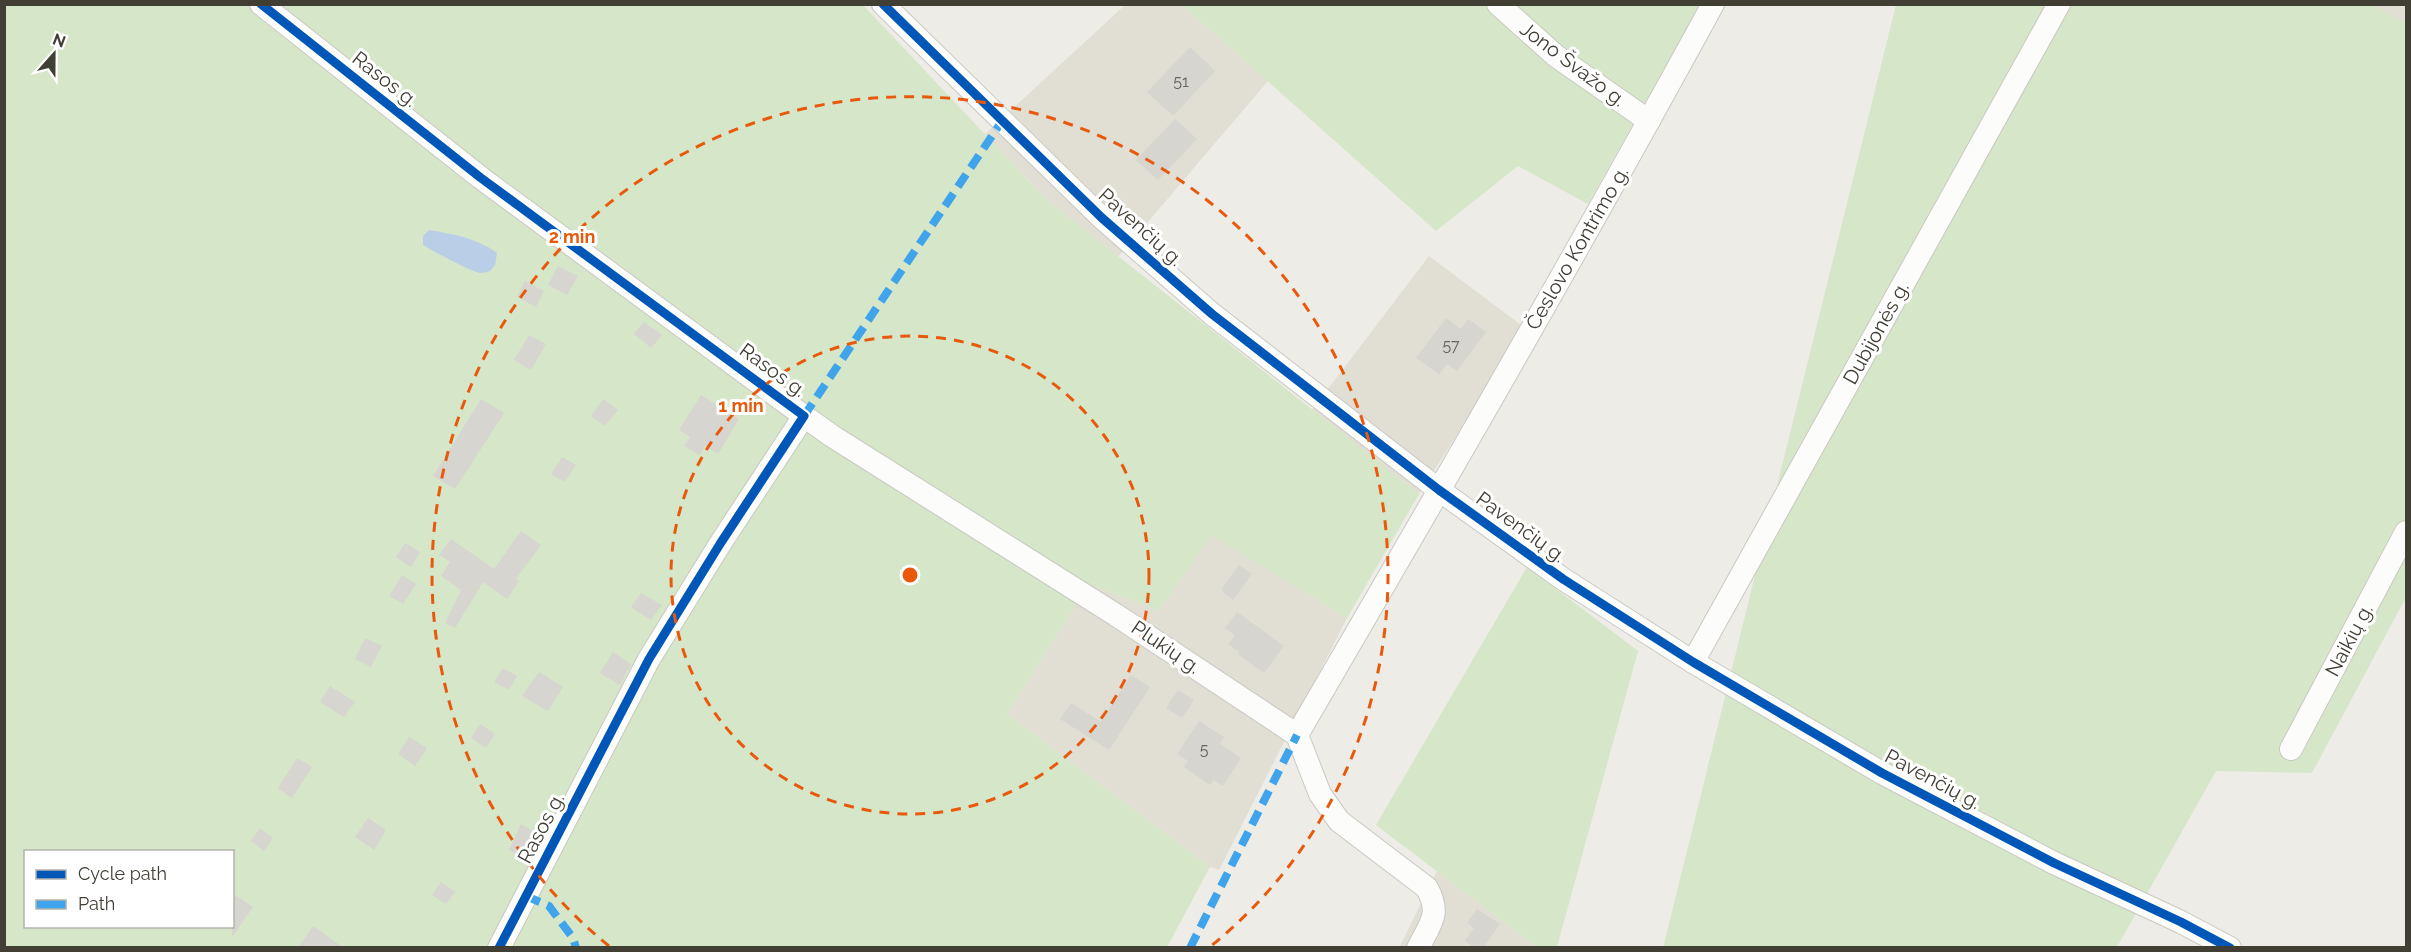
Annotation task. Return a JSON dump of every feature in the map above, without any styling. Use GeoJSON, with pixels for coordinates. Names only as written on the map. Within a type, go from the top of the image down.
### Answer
{"type":"FeatureCollection","features":[{"type":"Feature","properties":{"kind":"street","name":"Rasos g."},"geometry":{"type":"LineString","coordinates":[[261,4],[481,178],[804,416],[720,544],[649,659],[499,948]]}},
{"type":"Feature","properties":{"kind":"street","name":"Pavenčių g."},"geometry":{"type":"LineString","coordinates":[[883,4],[1102,218],[1212,314],[1439,490],[1563,579],[1693,662],[1882,773],[2054,863],[2181,922],[2229,948]]}},
{"type":"Feature","properties":{"kind":"street","name":"Jono Švažo g."},"geometry":{"type":"LineString","coordinates":[[1498,4],[1556,56],[1649,121]]}},
{"type":"Feature","properties":{"kind":"street","name":"Česlovo Kontrimo g."},"geometry":{"type":"LineString","coordinates":[[1297,735],[1649,121],[1713,4]]}},
{"type":"Feature","properties":{"kind":"street","name":"Dubijonės g."},"geometry":{"type":"LineString","coordinates":[[1693,662],[2059,4]]}},
{"type":"Feature","properties":{"kind":"street","name":"Plukių g."},"geometry":{"type":"LineString","coordinates":[[804,416],[832,436],[1116,615],[1297,735]]}},
{"type":"Feature","properties":{"kind":"street","name":"Naikių g."},"geometry":{"type":"LineString","coordinates":[[2291,749],[2406,532]]}},
{"type":"Feature","properties":{"kind":"street"},"geometry":{"type":"LineString","coordinates":[[1297,735],[1320,794],[1339,820],[1426,888],[1435,903],[1432,920],[1418,948]]}},
{"type":"Feature","properties":{"kind":"shaded area"},"geometry":{"type":"Polygon","coordinates":[[[1125,5],[1182,5],[1268,81],[1118,257],[1047,200],[985,134],[1125,5]]]}},
{"type":"Feature","properties":{"kind":"shaded area"},"geometry":{"type":"Polygon","coordinates":[[[2372,5],[2406,5],[2406,24],[2372,5]]]}},
{"type":"Feature","properties":{"kind":"shaded area"},"geometry":{"type":"Polygon","coordinates":[[[1429,256],[1525,328],[1419,494],[1312,410],[1429,256]]]}},
{"type":"Feature","properties":{"kind":"shaded area"},"geometry":{"type":"Polygon","coordinates":[[[1211,534],[1347,618],[1219,870],[1210,867],[1007,714],[1089,584],[1159,611],[1211,534]]]}},
{"type":"Feature","properties":{"kind":"shaded area"},"geometry":{"type":"Polygon","coordinates":[[[1437,871],[1537,947],[1399,948],[1437,871]]]}},
{"type":"Feature","properties":{"kind":"green space"},"geometry":{"type":"Polygon","coordinates":[[[2372,4],[2406,24],[2406,597],[2312,773],[2216,771],[2117,947],[1663,948],[1896,5],[2372,4]]]}},
{"type":"Feature","properties":{"kind":"green space"},"geometry":{"type":"Polygon","coordinates":[[[5,5],[863,5],[1047,200],[1419,494],[1347,618],[1211,535],[1159,611],[1089,584],[1007,714],[1210,867],[1167,947],[5,948],[5,5]]]}},
{"type":"Feature","properties":{"kind":"green space"},"geometry":{"type":"Polygon","coordinates":[[[1182,5],[1700,5],[1588,204],[1518,166],[1436,231],[1182,5]]]}},
{"type":"Feature","properties":{"kind":"green space"},"geometry":{"type":"Polygon","coordinates":[[[1527,567],[1638,651],[1557,947],[1537,947],[1376,825],[1527,567]]]}},
{"type":"Feature","properties":{"kind":"water"},"geometry":{"type":"Polygon","coordinates":[[[429,230],[464,237],[489,248],[497,253],[495,265],[490,271],[481,273],[443,256],[423,245],[423,236],[429,230]]]}},
{"type":"Feature","properties":{"kind":"building"},"geometry":{"type":"Polygon","coordinates":[[[1190,47],[1215,71],[1173,116],[1147,92],[1190,47]]]}},
{"type":"Feature","properties":{"kind":"building"},"geometry":{"type":"Polygon","coordinates":[[[1175,119],[1197,139],[1158,180],[1136,160],[1175,119]]]}},
{"type":"Feature","properties":{"kind":"building"},"geometry":{"type":"Polygon","coordinates":[[[558,266],[578,276],[567,295],[548,285],[558,266]]]}},
{"type":"Feature","properties":{"kind":"building"},"geometry":{"type":"Polygon","coordinates":[[[525,281],[544,291],[536,307],[517,297],[525,281]]]}},
{"type":"Feature","properties":{"kind":"building"},"geometry":{"type":"Polygon","coordinates":[[[1446,318],[1461,329],[1468,319],[1486,332],[1457,371],[1447,364],[1439,374],[1416,358],[1446,318]]]}},
{"type":"Feature","properties":{"kind":"building"},"geometry":{"type":"Polygon","coordinates":[[[644,322],[662,335],[651,348],[634,334],[644,322]]]}},
{"type":"Feature","properties":{"kind":"building"},"geometry":{"type":"Polygon","coordinates":[[[529,335],[546,344],[531,370],[514,360],[529,335]]]}},
{"type":"Feature","properties":{"kind":"building"},"geometry":{"type":"Polygon","coordinates":[[[701,395],[739,419],[718,454],[705,446],[700,455],[684,446],[690,437],[679,430],[701,395]]]}},
{"type":"Feature","properties":{"kind":"building"},"geometry":{"type":"Polygon","coordinates":[[[481,399],[504,413],[455,489],[433,476],[481,399]]]}},
{"type":"Feature","properties":{"kind":"building"},"geometry":{"type":"Polygon","coordinates":[[[603,399],[618,410],[605,426],[591,416],[603,399]]]}},
{"type":"Feature","properties":{"kind":"building"},"geometry":{"type":"Polygon","coordinates":[[[562,457],[576,465],[565,482],[551,474],[562,457]]]}},
{"type":"Feature","properties":{"kind":"building"},"geometry":{"type":"Polygon","coordinates":[[[521,531],[541,545],[516,579],[519,581],[507,599],[483,582],[455,628],[445,623],[461,590],[441,576],[450,562],[439,555],[451,539],[494,569],[521,531]]]}},
{"type":"Feature","properties":{"kind":"building"},"geometry":{"type":"Polygon","coordinates":[[[405,543],[420,552],[411,567],[396,557],[405,543]]]}},
{"type":"Feature","properties":{"kind":"building"},"geometry":{"type":"Polygon","coordinates":[[[1239,565],[1252,574],[1233,600],[1221,590],[1239,565]]]}},
{"type":"Feature","properties":{"kind":"building"},"geometry":{"type":"Polygon","coordinates":[[[402,575],[416,584],[403,604],[389,596],[402,575]]]}},
{"type":"Feature","properties":{"kind":"building"},"geometry":{"type":"Polygon","coordinates":[[[641,593],[662,605],[651,620],[631,607],[641,593]]]}},
{"type":"Feature","properties":{"kind":"building"},"geometry":{"type":"Polygon","coordinates":[[[1237,612],[1284,646],[1264,673],[1228,644],[1235,635],[1225,628],[1237,612]]]}},
{"type":"Feature","properties":{"kind":"building"},"geometry":{"type":"Polygon","coordinates":[[[365,638],[382,646],[371,667],[355,659],[365,638]]]}},
{"type":"Feature","properties":{"kind":"building"},"geometry":{"type":"Polygon","coordinates":[[[613,652],[631,664],[620,685],[600,673],[613,652]]]}},
{"type":"Feature","properties":{"kind":"building"},"geometry":{"type":"Polygon","coordinates":[[[503,668],[517,676],[509,690],[494,682],[503,668]]]}},
{"type":"Feature","properties":{"kind":"building"},"geometry":{"type":"Polygon","coordinates":[[[539,672],[563,687],[548,711],[522,696],[539,672]]]}},
{"type":"Feature","properties":{"kind":"building"},"geometry":{"type":"Polygon","coordinates":[[[1131,675],[1150,687],[1109,750],[1060,719],[1071,703],[1101,722],[1131,675]]]}},
{"type":"Feature","properties":{"kind":"building"},"geometry":{"type":"Polygon","coordinates":[[[330,686],[355,702],[344,717],[320,702],[330,686]]]}},
{"type":"Feature","properties":{"kind":"building"},"geometry":{"type":"Polygon","coordinates":[[[1178,690],[1194,700],[1182,718],[1166,708],[1178,690]]]}},
{"type":"Feature","properties":{"kind":"building"},"geometry":{"type":"Polygon","coordinates":[[[1199,721],[1224,737],[1220,744],[1241,758],[1223,786],[1214,780],[1210,785],[1184,767],[1188,761],[1177,754],[1199,721]]]}},
{"type":"Feature","properties":{"kind":"building"},"geometry":{"type":"Polygon","coordinates":[[[480,724],[495,734],[486,748],[471,738],[480,724]]]}},
{"type":"Feature","properties":{"kind":"building"},"geometry":{"type":"Polygon","coordinates":[[[409,737],[427,748],[415,766],[398,754],[409,737]]]}},
{"type":"Feature","properties":{"kind":"building"},"geometry":{"type":"Polygon","coordinates":[[[297,758],[312,767],[292,798],[278,788],[297,758]]]}},
{"type":"Feature","properties":{"kind":"building"},"geometry":{"type":"Polygon","coordinates":[[[368,818],[386,830],[374,850],[355,837],[368,818]]]}},
{"type":"Feature","properties":{"kind":"building"},"geometry":{"type":"Polygon","coordinates":[[[521,824],[535,832],[523,857],[509,850],[521,824]]]}},
{"type":"Feature","properties":{"kind":"building"},"geometry":{"type":"Polygon","coordinates":[[[260,828],[273,838],[264,851],[251,841],[260,828]]]}},
{"type":"Feature","properties":{"kind":"building"},"geometry":{"type":"Polygon","coordinates":[[[441,882],[455,892],[446,904],[432,895],[441,882]]]}},
{"type":"Feature","properties":{"kind":"building"},"geometry":{"type":"Polygon","coordinates":[[[234,894],[253,907],[232,937],[232,928],[234,928],[234,894]]]}},
{"type":"Feature","properties":{"kind":"building"},"geometry":{"type":"Polygon","coordinates":[[[1477,909],[1500,924],[1483,948],[1475,948],[1465,941],[1474,928],[1467,923],[1477,909]]]}},
{"type":"Feature","properties":{"kind":"building"},"geometry":{"type":"Polygon","coordinates":[[[313,926],[344,948],[298,948],[313,926]]]}},
{"type":"Feature","properties":{"kind":"marked path"},"geometry":{"type":"LineString","coordinates":[[804,416],[1002,121]]}},
{"type":"Feature","properties":{"kind":"marked path"},"geometry":{"type":"LineString","coordinates":[[1190,948],[1297,735]]}},
{"type":"Feature","properties":{"kind":"marked path"},"geometry":{"type":"LineString","coordinates":[[526,896],[549,906],[573,938],[576,948]]}},
{"type":"Feature","properties":{"kind":"cycle path"},"geometry":{"type":"LineString","coordinates":[[261,4],[481,178],[804,416],[720,544],[649,659],[499,948]]}},
{"type":"Feature","properties":{"kind":"cycle path"},"geometry":{"type":"LineString","coordinates":[[883,4],[1102,218],[1212,314],[1439,490],[1563,579],[1693,662],[1882,773],[2054,863],[2181,922],[2230,948]]}}]}
